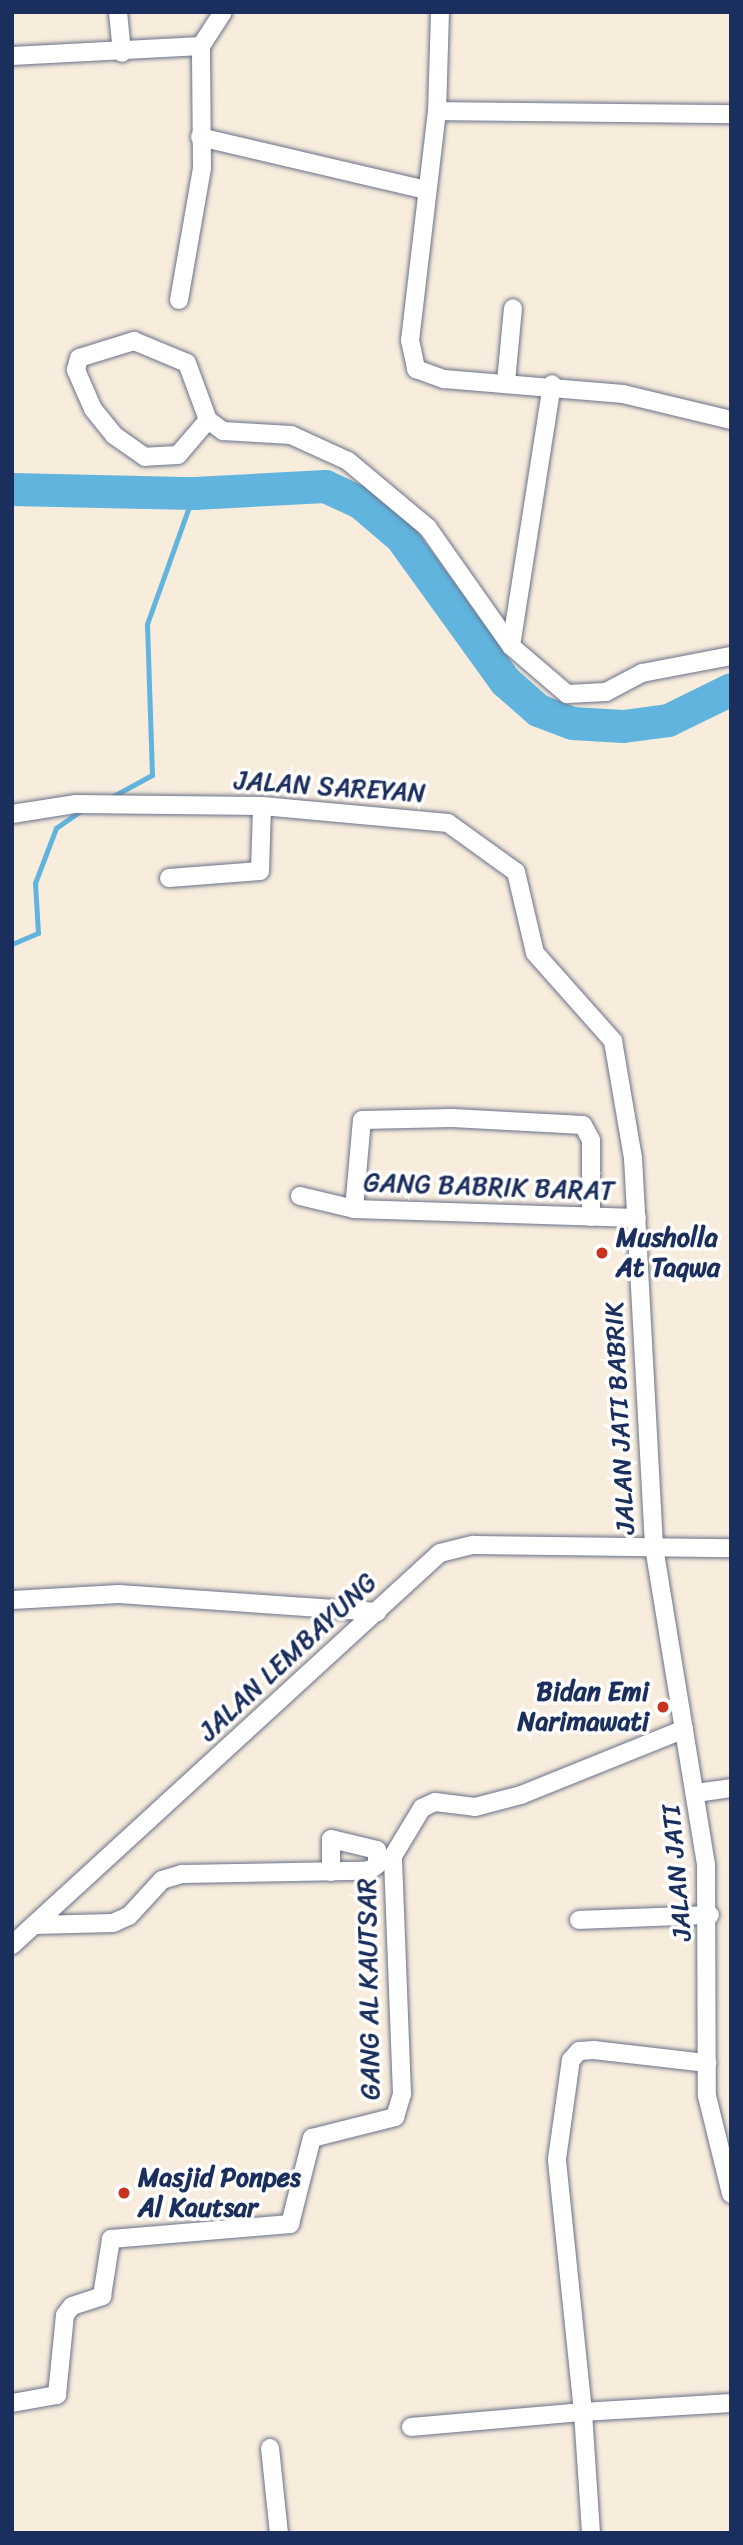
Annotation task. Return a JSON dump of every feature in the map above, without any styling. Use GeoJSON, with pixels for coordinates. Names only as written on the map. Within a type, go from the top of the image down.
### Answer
{"type":"FeatureCollection","features":[{"type":"Feature","properties":{"kind":"street"},"geometry":{"type":"LineString","coordinates":[[118,12],[122,53]]}},
{"type":"Feature","properties":{"kind":"street"},"geometry":{"type":"LineString","coordinates":[[179,300],[196,226],[201,46],[223,12]]}},
{"type":"Feature","properties":{"kind":"street"},"geometry":{"type":"LineString","coordinates":[[440,12],[437,111],[426,190],[411,360],[422,373],[444,379],[552,384],[731,420]]}},
{"type":"Feature","properties":{"kind":"street"},"geometry":{"type":"LineString","coordinates":[[12,55],[122,53],[201,46]]}},
{"type":"Feature","properties":{"kind":"street"},"geometry":{"type":"LineString","coordinates":[[437,111],[731,114]]}},
{"type":"Feature","properties":{"kind":"street"},"geometry":{"type":"LineString","coordinates":[[200,137],[426,190]]}},
{"type":"Feature","properties":{"kind":"street"},"geometry":{"type":"LineString","coordinates":[[506,382],[513,309]]}},
{"type":"Feature","properties":{"kind":"street"},"geometry":{"type":"LineString","coordinates":[[208,420],[178,455],[145,457],[93,410],[76,363],[119,342],[176,353],[187,363],[208,420],[223,431],[290,435],[348,461],[428,528],[511,646],[567,694],[584,695],[642,673],[731,656]]}},
{"type":"Feature","properties":{"kind":"street"},"geometry":{"type":"LineString","coordinates":[[511,646],[552,384]]}},
{"type":"Feature","properties":{"kind":"street","name":"JALAN SAREYAN"},"geometry":{"type":"LineString","coordinates":[[12,814],[76,804],[262,806],[438,820],[510,866],[523,886],[535,953],[606,1028],[624,1077]]}},
{"type":"Feature","properties":{"kind":"street"},"geometry":{"type":"LineString","coordinates":[[169,878],[260,871],[262,806]]}},
{"type":"Feature","properties":{"kind":"street","name":"JALAN JATI BABRIK"},"geometry":{"type":"LineString","coordinates":[[624,1077],[637,1218],[654,1547]]}},
{"type":"Feature","properties":{"kind":"street"},"geometry":{"type":"LineString","coordinates":[[354,1209],[362,1120],[452,1118],[583,1125],[591,1140],[591,1217]]}},
{"type":"Feature","properties":{"kind":"street","name":"GANG BABRIK BARAT"},"geometry":{"type":"LineString","coordinates":[[300,1196],[354,1209],[637,1218]]}},
{"type":"Feature","properties":{"kind":"street","name":"JALAN LEMBAYUNG"},"geometry":{"type":"LineString","coordinates":[[12,1945],[377,1612],[433,1557],[454,1546],[731,1548]]}},
{"type":"Feature","properties":{"kind":"street","name":"JALAN JATI"},"geometry":{"type":"LineString","coordinates":[[654,1547],[696,1793],[710,1915],[707,2063],[714,2141],[731,2194]]}},
{"type":"Feature","properties":{"kind":"street"},"geometry":{"type":"LineString","coordinates":[[12,1600],[119,1594],[377,1612]]}},
{"type":"Feature","properties":{"kind":"street","name":"GANG AL KAUTSAR"},"geometry":{"type":"LineString","coordinates":[[12,2403],[57,2395],[65,2315],[72,2305],[102,2296],[111,2239],[290,2224],[312,2138],[395,2118],[402,2094],[393,1856],[422,1808],[435,1802],[475,1807],[521,1795],[684,1729]]}},
{"type":"Feature","properties":{"kind":"street"},"geometry":{"type":"LineString","coordinates":[[696,1793],[731,1788]]}},
{"type":"Feature","properties":{"kind":"street"},"geometry":{"type":"LineString","coordinates":[[34,1925],[121,1920],[171,1876],[331,1872]]}},
{"type":"Feature","properties":{"kind":"street"},"geometry":{"type":"LineString","coordinates":[[579,1920],[710,1915]]}},
{"type":"Feature","properties":{"kind":"street"},"geometry":{"type":"LineString","coordinates":[[591,2533],[583,2412],[557,2159],[571,2060],[579,2051],[594,2050],[707,2063]]}},
{"type":"Feature","properties":{"kind":"street"},"geometry":{"type":"LineString","coordinates":[[411,2427],[731,2403]]}},
{"type":"Feature","properties":{"kind":"street"},"geometry":{"type":"LineString","coordinates":[[270,2448],[279,2533]]}},
{"type":"Feature","properties":{"kind":"waterway"},"geometry":{"type":"LineString","coordinates":[[12,489],[194,493],[325,486],[361,503],[401,537],[505,681],[538,710],[572,723],[623,726],[668,720],[731,689]]}},
{"type":"Feature","properties":{"kind":"waterway"},"geometry":{"type":"LineString","coordinates":[[108,799],[152,775],[147,624],[194,493]]}},
{"type":"Feature","properties":{"kind":"waterway"},"geometry":{"type":"LineString","coordinates":[[12,944],[38,933],[35,883],[56,828],[80,811]]}},
{"type":"Feature","properties":{"kind":"place","name":"Musholla At Taqwa"},"geometry":{"type":"Point","coordinates":[602,1253]}},
{"type":"Feature","properties":{"kind":"place","name":"Bidan Emi Narimawati"},"geometry":{"type":"Point","coordinates":[663,1707]}},
{"type":"Feature","properties":{"kind":"place","name":"Masjid Ponpes Al Kautsar"},"geometry":{"type":"Point","coordinates":[124,2193]}}]}
